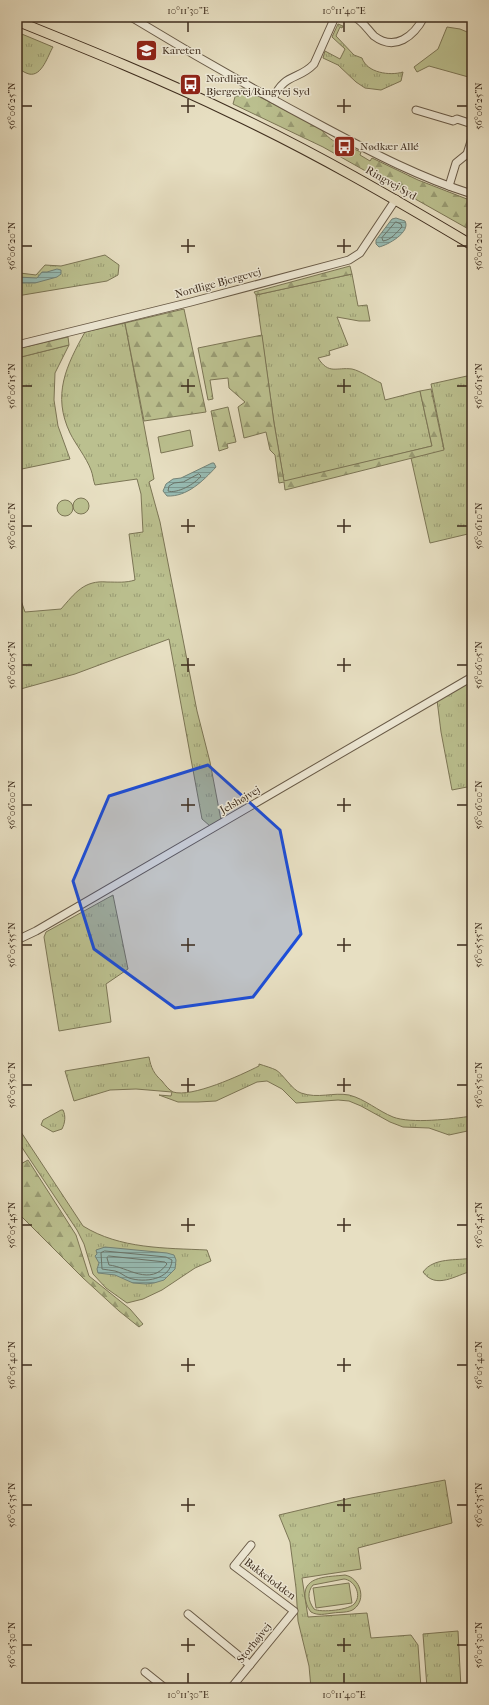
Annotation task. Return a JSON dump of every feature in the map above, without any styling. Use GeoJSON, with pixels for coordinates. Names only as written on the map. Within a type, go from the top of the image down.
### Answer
{"type":"FeatureCollection","features":[{"type":"Feature","properties":{"kind":"main road","name":"Ringvej Syd"},"geometry":{"type":"LineString","coordinates":[[17,21],[144,75],[222,115],[296,146],[396,199],[472,245]]}},
{"type":"Feature","properties":{"kind":"street"},"geometry":{"type":"LineString","coordinates":[[131,17],[273,100],[391,161],[449,186],[472,194]]}},
{"type":"Feature","properties":{"kind":"street"},"geometry":{"type":"LineString","coordinates":[[273,100],[280,86],[289,78],[308,70],[314,64],[335,17]]}},
{"type":"Feature","properties":{"kind":"street"},"geometry":{"type":"LineString","coordinates":[[354,17],[360,20],[375,36],[384,42],[398,42],[409,38],[424,17]]}},
{"type":"Feature","properties":{"kind":"street"},"geometry":{"type":"LineString","coordinates":[[416,110],[453,121],[457,119],[472,124]]}},
{"type":"Feature","properties":{"kind":"street"},"geometry":{"type":"LineString","coordinates":[[449,186],[456,163],[467,154],[472,138]]}},
{"type":"Feature","properties":{"kind":"street","name":"Nordlige Bjergevej"},"geometry":{"type":"LineString","coordinates":[[17,344],[199,300],[349,260],[360,253],[396,199]]}},
{"type":"Feature","properties":{"kind":"street","name":"Jelshøjvej"},"geometry":{"type":"LineString","coordinates":[[17,940],[36,931],[472,677]]}},
{"type":"Feature","properties":{"kind":"street","name":"Bakkelodden"},"geometry":{"type":"LineString","coordinates":[[250,1545],[234,1566],[294,1611]]}},
{"type":"Feature","properties":{"kind":"street","name":"Storhøjvej"},"geometry":{"type":"LineString","coordinates":[[231,1688],[294,1611]]}},
{"type":"Feature","properties":{"kind":"street"},"geometry":{"type":"LineString","coordinates":[[188,1614],[250,1665]]}},
{"type":"Feature","properties":{"kind":"street"},"geometry":{"type":"LineString","coordinates":[[145,1672],[165,1688]]}},
{"type":"Feature","properties":{"kind":"highlighted area"},"geometry":{"type":"Polygon","coordinates":[[[208,765],[280,830],[301,934],[253,997],[175,1008],[94,949],[73,881],[109,796],[208,765]]]}},
{"type":"Feature","properties":{"kind":"green space"},"geometry":{"type":"Polygon","coordinates":[[[338,24],[343,26],[342,28],[340,27],[336,36],[354,55],[362,58],[369,67],[374,70],[392,74],[403,72],[401,81],[381,90],[365,88],[356,82],[338,65],[323,58],[325,51],[340,59],[345,49],[332,37],[338,24]]]}},
{"type":"Feature","properties":{"kind":"green space"},"geometry":{"type":"Polygon","coordinates":[[[447,27],[460,29],[472,34],[472,78],[429,66],[417,72],[414,67],[438,49],[447,27]]]}},
{"type":"Feature","properties":{"kind":"green space"},"geometry":{"type":"Polygon","coordinates":[[[17,32],[53,47],[41,69],[34,74],[28,74],[17,68],[17,32]]]}},
{"type":"Feature","properties":{"kind":"green space"},"geometry":{"type":"Polygon","coordinates":[[[243,88],[321,129],[330,139],[361,152],[360,155],[370,161],[372,158],[418,180],[472,201],[472,231],[323,147],[233,104],[237,90],[243,88]]]}},
{"type":"Feature","properties":{"kind":"green space"},"geometry":{"type":"Polygon","coordinates":[[[105,255],[119,265],[118,275],[107,281],[17,296],[17,274],[36,275],[45,265],[61,266],[105,255]]]}},
{"type":"Feature","properties":{"kind":"green space"},"geometry":{"type":"Polygon","coordinates":[[[350,266],[352,274],[256,295],[254,292],[350,266]]]}},
{"type":"Feature","properties":{"kind":"green space"},"geometry":{"type":"Polygon","coordinates":[[[352,274],[358,306],[367,305],[370,321],[359,321],[337,317],[348,345],[329,351],[330,355],[318,358],[326,367],[359,371],[381,383],[385,400],[420,391],[432,446],[284,482],[256,295],[352,274]]]}},
{"type":"Feature","properties":{"kind":"green space"},"geometry":{"type":"Polygon","coordinates":[[[184,309],[206,412],[144,421],[125,323],[184,309]]]}},
{"type":"Feature","properties":{"kind":"green space"},"geometry":{"type":"Polygon","coordinates":[[[125,323],[154,479],[149,482],[160,522],[197,711],[210,762],[221,820],[210,826],[202,819],[169,639],[75,674],[17,690],[17,589],[25,612],[61,609],[76,593],[86,585],[92,583],[125,582],[135,580],[129,534],[143,532],[141,494],[137,479],[95,485],[89,465],[70,433],[62,406],[62,393],[67,369],[85,332],[125,323]]]}},
{"type":"Feature","properties":{"kind":"green space"},"geometry":{"type":"Polygon","coordinates":[[[262,335],[274,423],[284,481],[432,446],[420,391],[431,389],[444,450],[285,490],[284,482],[279,483],[275,455],[270,450],[266,432],[244,438],[238,407],[245,402],[229,388],[228,378],[210,380],[213,399],[208,400],[198,348],[262,335]]]}},
{"type":"Feature","properties":{"kind":"green space"},"geometry":{"type":"Polygon","coordinates":[[[68,337],[69,345],[17,358],[17,349],[68,337]]]}},
{"type":"Feature","properties":{"kind":"green space"},"geometry":{"type":"Polygon","coordinates":[[[69,345],[55,373],[54,400],[58,426],[70,459],[17,470],[17,358],[69,345]]]}},
{"type":"Feature","properties":{"kind":"green space"},"geometry":{"type":"Polygon","coordinates":[[[467,376],[472,394],[472,533],[430,543],[411,458],[444,449],[431,384],[467,376]]]}},
{"type":"Feature","properties":{"kind":"green space"},"geometry":{"type":"Polygon","coordinates":[[[228,407],[236,442],[227,444],[228,448],[219,451],[211,411],[228,407]]]}},
{"type":"Feature","properties":{"kind":"green space"},"geometry":{"type":"Polygon","coordinates":[[[190,430],[193,446],[161,453],[158,437],[190,430]]]}},
{"type":"Feature","properties":{"kind":"green space"},"geometry":{"type":"Polygon","coordinates":[[[81,498],[88,503],[89,506],[84,513],[81,514],[74,509],[73,506],[78,499],[81,498]]]}},
{"type":"Feature","properties":{"kind":"green space"},"geometry":{"type":"Polygon","coordinates":[[[65,500],[72,505],[73,508],[68,515],[65,516],[58,511],[57,508],[62,501],[65,500]]]}},
{"type":"Feature","properties":{"kind":"green space"},"geometry":{"type":"Polygon","coordinates":[[[472,681],[472,786],[452,790],[441,732],[437,700],[472,681]]]}},
{"type":"Feature","properties":{"kind":"green space"},"geometry":{"type":"Polygon","coordinates":[[[113,895],[128,969],[106,984],[111,1022],[59,1031],[44,937],[46,932],[113,895]]]}},
{"type":"Feature","properties":{"kind":"green space"},"geometry":{"type":"Polygon","coordinates":[[[149,1057],[155,1073],[173,1092],[192,1092],[204,1089],[241,1075],[259,1066],[259,1064],[276,1070],[294,1089],[307,1095],[349,1095],[361,1099],[393,1117],[401,1119],[421,1121],[472,1116],[472,1130],[449,1135],[429,1128],[403,1127],[349,1101],[338,1100],[296,1103],[282,1089],[267,1081],[257,1082],[216,1101],[178,1102],[159,1095],[171,1096],[172,1092],[136,1089],[110,1090],[74,1101],[65,1071],[149,1057]]]}},
{"type":"Feature","properties":{"kind":"green space"},"geometry":{"type":"Polygon","coordinates":[[[63,1110],[65,1117],[62,1129],[53,1132],[41,1125],[43,1120],[63,1110]]]}},
{"type":"Feature","properties":{"kind":"green space"},"geometry":{"type":"Polygon","coordinates":[[[21,1132],[83,1226],[97,1234],[127,1243],[159,1248],[207,1250],[211,1261],[195,1268],[162,1290],[143,1299],[127,1303],[106,1288],[93,1274],[84,1244],[77,1230],[17,1140],[17,1135],[21,1132]]]}},
{"type":"Feature","properties":{"kind":"green space"},"geometry":{"type":"Polygon","coordinates":[[[28,1160],[76,1235],[89,1276],[130,1309],[143,1324],[139,1327],[83,1278],[17,1212],[17,1166],[28,1160]]]}},
{"type":"Feature","properties":{"kind":"green space"},"geometry":{"type":"Polygon","coordinates":[[[472,1258],[472,1271],[446,1280],[434,1280],[423,1272],[433,1264],[446,1260],[472,1258]]]}},
{"type":"Feature","properties":{"kind":"green space"},"geometry":{"type":"Polygon","coordinates":[[[445,1480],[452,1523],[358,1548],[361,1569],[302,1578],[308,1617],[367,1613],[371,1638],[411,1635],[418,1645],[421,1688],[311,1688],[309,1666],[298,1621],[296,1588],[290,1542],[279,1515],[351,1498],[445,1480]]]}},
{"type":"Feature","properties":{"kind":"green space"},"geometry":{"type":"Polygon","coordinates":[[[345,1575],[355,1580],[358,1584],[361,1595],[358,1605],[354,1609],[347,1612],[316,1614],[311,1612],[305,1597],[308,1585],[319,1578],[345,1575]],[[344,1579],[313,1585],[309,1597],[310,1603],[314,1609],[322,1611],[342,1609],[355,1603],[358,1596],[356,1588],[348,1580],[344,1579]]]}},
{"type":"Feature","properties":{"kind":"green space"},"geometry":{"type":"Polygon","coordinates":[[[349,1583],[352,1603],[316,1608],[313,1588],[349,1583]]]}},
{"type":"Feature","properties":{"kind":"green space"},"geometry":{"type":"Polygon","coordinates":[[[458,1631],[461,1688],[427,1688],[423,1634],[458,1631]]]}},
{"type":"Feature","properties":{"kind":"water"},"geometry":{"type":"Polygon","coordinates":[[[396,218],[405,221],[405,229],[402,234],[393,241],[379,247],[376,244],[376,240],[392,219],[396,218]]]}},
{"type":"Feature","properties":{"kind":"water"},"geometry":{"type":"Polygon","coordinates":[[[57,269],[61,270],[61,274],[57,277],[35,283],[17,283],[17,277],[37,278],[42,272],[57,269]]]}},
{"type":"Feature","properties":{"kind":"water"},"geometry":{"type":"Polygon","coordinates":[[[214,463],[216,467],[206,478],[188,491],[174,496],[167,496],[163,491],[166,484],[173,479],[181,478],[214,463]]]}},
{"type":"Feature","properties":{"kind":"water"},"geometry":{"type":"Polygon","coordinates":[[[105,1247],[174,1255],[176,1260],[175,1269],[164,1280],[146,1284],[133,1283],[115,1275],[98,1273],[97,1269],[99,1263],[95,1256],[97,1254],[96,1250],[105,1247]]]}},
{"type":"Feature","properties":{"kind":"place","name":"Kareten"},"geometry":{"type":"Point","coordinates":[146,50]}},
{"type":"Feature","properties":{"kind":"place","name":"Nordlige Bjergevej/Ringvej Syd"},"geometry":{"type":"Point","coordinates":[190,84]}},
{"type":"Feature","properties":{"kind":"place","name":"Nødkær Allé"},"geometry":{"type":"Point","coordinates":[345,146]}}]}
